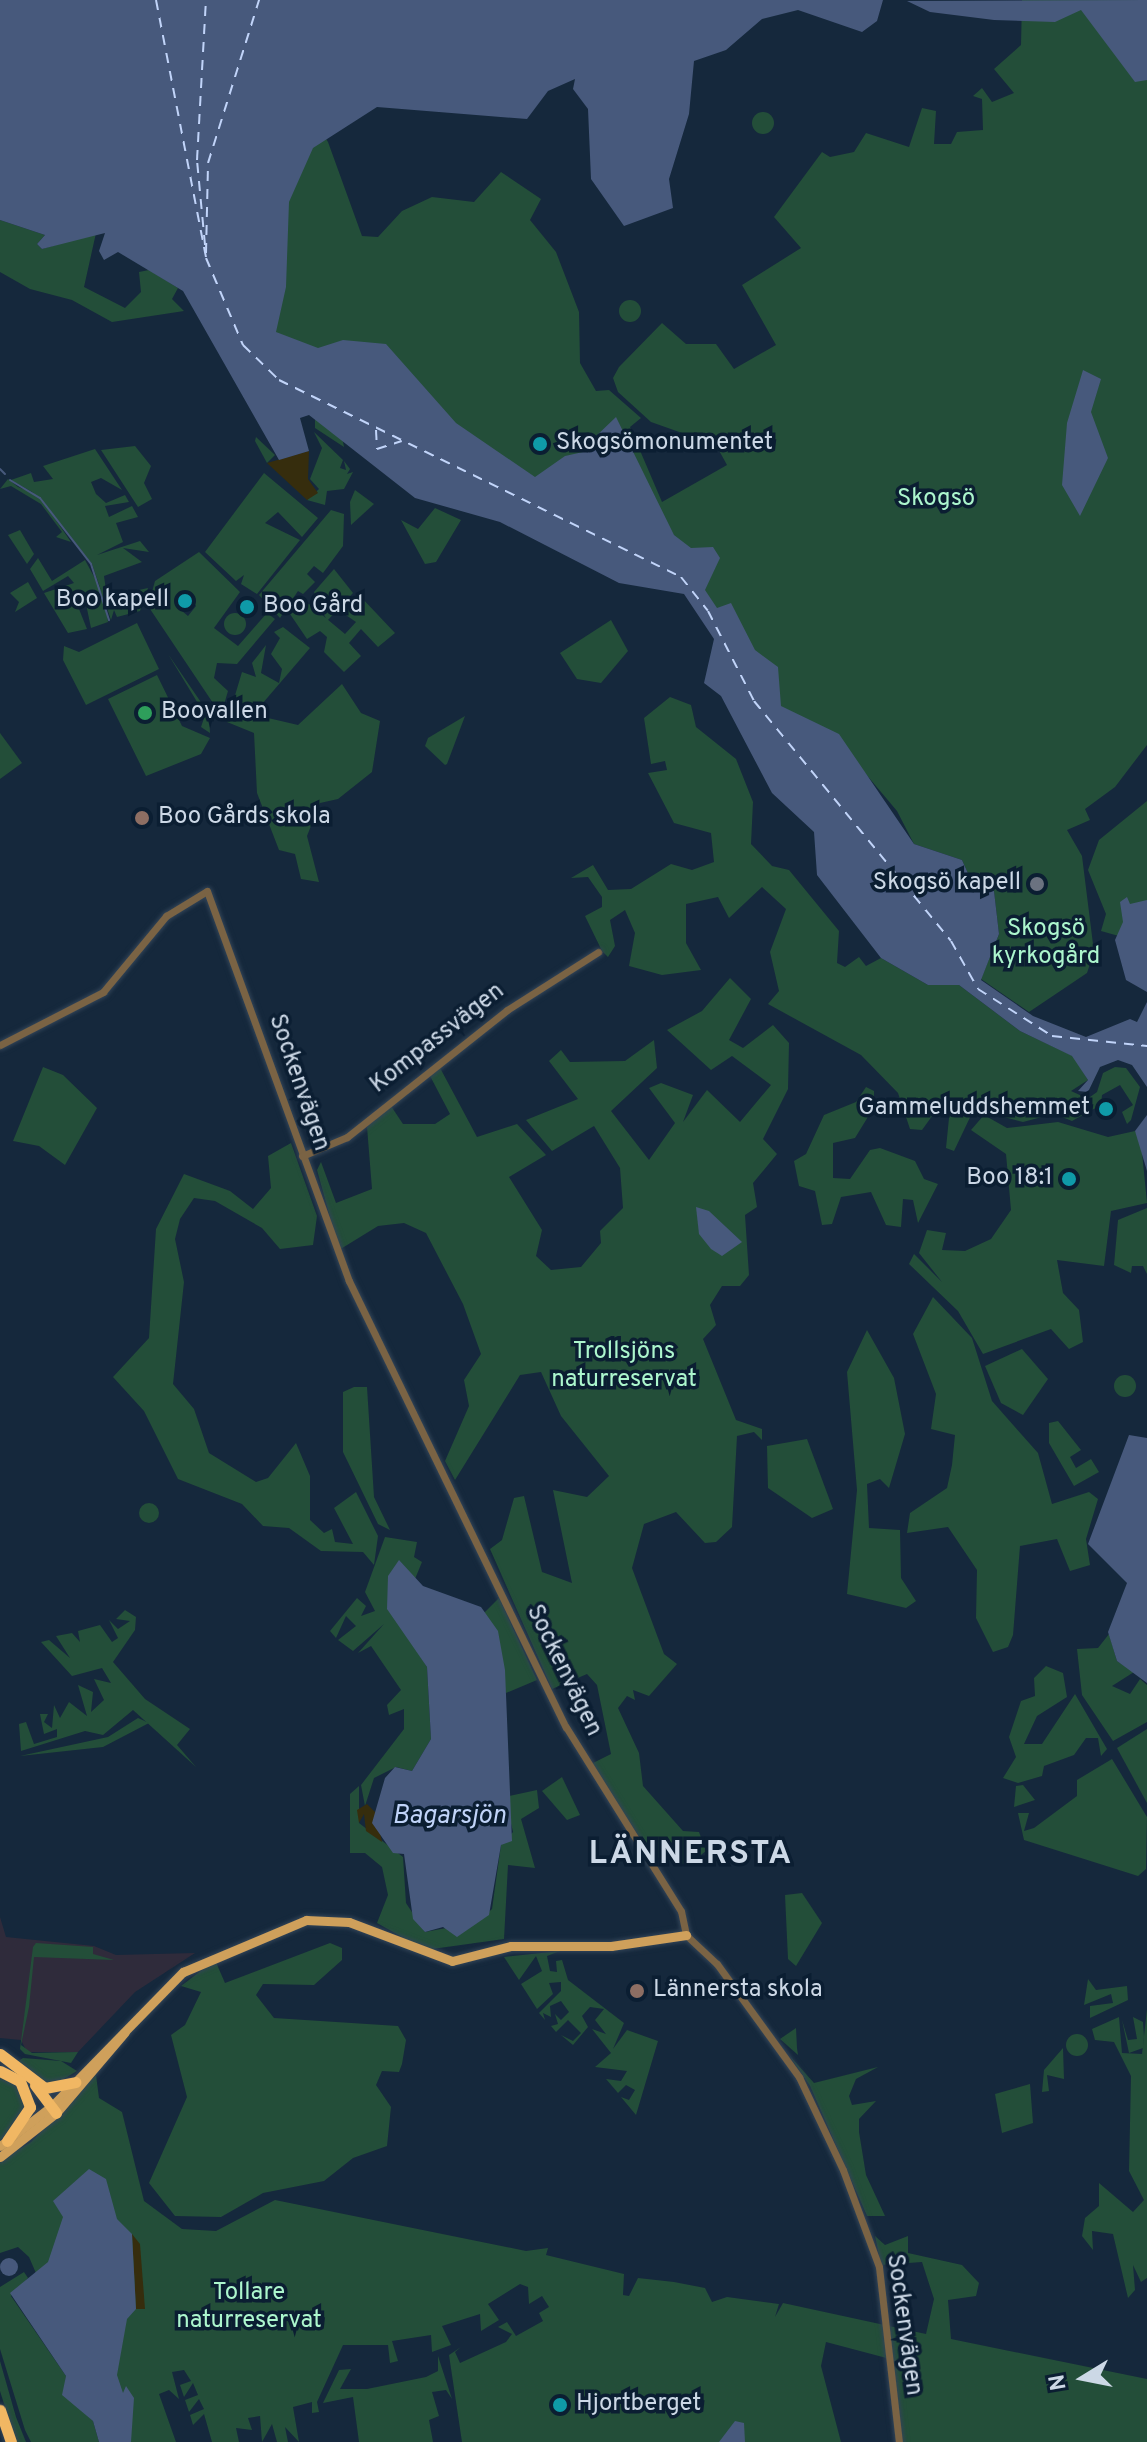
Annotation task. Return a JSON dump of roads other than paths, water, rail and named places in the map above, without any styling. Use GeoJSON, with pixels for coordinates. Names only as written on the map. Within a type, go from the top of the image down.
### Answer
{"type":"FeatureCollection","features":[{"type":"Feature","properties":{"kind":"highway"},"geometry":{"type":"LineString","coordinates":[[0,2054],[52,2109]]}},
{"type":"Feature","properties":{"kind":"highway"},"geometry":{"type":"LineString","coordinates":[[0,2071],[22,2076],[45,2088],[75,2082]]}},
{"type":"Feature","properties":{"kind":"highway"},"geometry":{"type":"LineString","coordinates":[[4,2144],[28,2116],[22,2076]]}},
{"type":"Feature","properties":{"kind":"highway"},"geometry":{"type":"LineString","coordinates":[[0,2410],[11,2442]]}},
{"type":"Feature","properties":{"kind":"main road"},"geometry":{"type":"LineString","coordinates":[[4,2144],[52,2109],[148,2000],[211,1955],[315,1918],[349,1922],[452,1961],[511,1946],[611,1946],[686,1935]]}},
{"type":"Feature","properties":{"kind":"main road"},"geometry":{"type":"LineString","coordinates":[[0,2157],[52,2109],[148,2000]]}},
{"type":"Feature","properties":{"kind":"street","name":"Sockenvägen"},"geometry":{"type":"LineString","coordinates":[[0,1045],[103,992],[166,916],[207,891],[349,1281],[566,1727],[681,1911],[686,1935],[717,1964],[799,2077],[857,2201],[879,2267],[899,2442]]}},
{"type":"Feature","properties":{"kind":"street","name":"Kompassvägen"},"geometry":{"type":"LineString","coordinates":[[302,1156],[340,1141],[498,1016],[598,952]]}},
{"type":"Feature","properties":{"kind":"water"},"geometry":{"type":"Polygon","coordinates":[[[0,0],[883,0],[877,21],[862,32],[798,10],[762,19],[726,50],[694,61],[689,114],[669,179],[673,208],[624,226],[591,179],[588,109],[573,89],[575,79],[548,91],[527,119],[377,107],[313,148],[289,202],[286,287],[276,332],[318,348],[343,340],[386,344],[456,423],[535,477],[565,456],[592,450],[593,439],[616,417],[674,535],[691,548],[713,547],[720,558],[705,590],[717,608],[731,603],[755,650],[778,667],[781,706],[839,734],[914,844],[962,860],[971,880],[994,891],[999,934],[981,980],[1033,1016],[1086,1037],[1130,1019],[1137,1022],[1147,1002],[1147,1087],[1132,1065],[1118,1060],[1100,1067],[1088,1092],[1078,1091],[1088,1080],[1072,1056],[1020,1031],[959,985],[928,985],[881,958],[817,875],[814,832],[772,793],[721,696],[704,683],[714,639],[684,594],[619,583],[500,522],[415,498],[309,415],[300,418],[309,451],[279,460],[183,291],[118,252],[104,260],[99,251],[105,233],[42,249],[37,244],[45,235],[0,220],[0,0]]]}},
{"type":"Feature","properties":{"kind":"water"},"geometry":{"type":"Polygon","coordinates":[[[1147,0],[1147,80],[1135,82],[1081,10],[1055,22],[994,20],[930,12],[907,1],[1147,0]]]}},
{"type":"Feature","properties":{"kind":"water"},"geometry":{"type":"Polygon","coordinates":[[[1083,370],[1101,379],[1091,412],[1108,458],[1080,516],[1062,485],[1067,423],[1083,370]]]}},
{"type":"Feature","properties":{"kind":"water"},"geometry":{"type":"Polygon","coordinates":[[[1127,897],[1130,904],[1147,900],[1147,992],[1126,980],[1115,940],[1123,922],[1120,902],[1127,897]]]}},
{"type":"Feature","properties":{"kind":"water"},"geometry":{"type":"Polygon","coordinates":[[[1147,1115],[1147,1171],[1135,1131],[1147,1115]]]}},
{"type":"Feature","properties":{"kind":"water"},"geometry":{"type":"Polygon","coordinates":[[[696,1207],[709,1211],[742,1242],[722,1256],[711,1249],[699,1234],[696,1207]]]}},
{"type":"Feature","properties":{"kind":"water"},"geometry":{"type":"Polygon","coordinates":[[[1129,1435],[1147,1438],[1147,1683],[1117,1661],[1108,1632],[1127,1583],[1088,1544],[1129,1435]]]}},
{"type":"Feature","properties":{"kind":"water","name":"Bagarsjön"},"geometry":{"type":"Polygon","coordinates":[[[399,1560],[423,1586],[481,1607],[498,1631],[505,1670],[512,1841],[501,1845],[489,1915],[457,1937],[443,1927],[425,1932],[413,1919],[404,1854],[393,1853],[372,1823],[385,1778],[395,1767],[412,1771],[431,1739],[427,1667],[387,1609],[388,1576],[399,1560]]]}},
{"type":"Feature","properties":{"kind":"water"},"geometry":{"type":"Polygon","coordinates":[[[89,2169],[106,2179],[117,2219],[132,2234],[136,2309],[127,2319],[117,2375],[123,2393],[126,2386],[134,2398],[131,2442],[99,2442],[93,2421],[62,2395],[66,2376],[10,2293],[48,2262],[63,2217],[53,2201],[89,2169]]]}},
{"type":"Feature","properties":{"kind":"water"},"geometry":{"type":"Polygon","coordinates":[[[5,2258],[13,2258],[18,2267],[16,2274],[5,2276],[0,2271],[0,2263],[5,2258]]]}},
{"type":"Feature","properties":{"kind":"water"},"geometry":{"type":"Polygon","coordinates":[[[735,2421],[744,2423],[745,2442],[719,2442],[735,2421]]]}},
{"type":"Feature","properties":{"kind":"waterway"},"geometry":{"type":"LineString","coordinates":[[0,469],[5,474]]}},
{"type":"Feature","properties":{"kind":"waterway"},"geometry":{"type":"LineString","coordinates":[[10,480],[40,498],[91,564],[109,620]]}},
{"type":"Feature","properties":{"kind":"place","name":"Skogsömonumentet"},"geometry":{"type":"Point","coordinates":[540,444]}},
{"type":"Feature","properties":{"kind":"place","name":"Boo kapell"},"geometry":{"type":"Point","coordinates":[185,601]}},
{"type":"Feature","properties":{"kind":"place","name":"Boo Gård"},"geometry":{"type":"Point","coordinates":[247,607]}},
{"type":"Feature","properties":{"kind":"place","name":"Boovallen"},"geometry":{"type":"Point","coordinates":[145,713]}},
{"type":"Feature","properties":{"kind":"place","name":"Boo Gårds skola"},"geometry":{"type":"Point","coordinates":[142,818]}},
{"type":"Feature","properties":{"kind":"place","name":"Skogsö kapell"},"geometry":{"type":"Point","coordinates":[1037,884]}},
{"type":"Feature","properties":{"kind":"place","name":"Gammeluddshemmet"},"geometry":{"type":"Point","coordinates":[1106,1109]}},
{"type":"Feature","properties":{"kind":"place","name":"Boo 18:1"},"geometry":{"type":"Point","coordinates":[1069,1179]}},
{"type":"Feature","properties":{"kind":"place","name":"Lännersta skola"},"geometry":{"type":"Point","coordinates":[637,1991]}},
{"type":"Feature","properties":{"kind":"place","name":"Hjortberget"},"geometry":{"type":"Point","coordinates":[560,2405]}},
{"type":"Feature","properties":{"kind":"district","name":"LÄNNERSTA"},"geometry":{"type":"Point","coordinates":[691,1855]}},
{"type":"Feature","properties":{"kind":"park label","name":"Skogsö"},"geometry":{"type":"Point","coordinates":[936,500]}},
{"type":"Feature","properties":{"kind":"park label","name":"Skogsö kyrkogård"},"geometry":{"type":"Point","coordinates":[1046,944]}},
{"type":"Feature","properties":{"kind":"park label","name":"Trollsjöns naturreservat"},"geometry":{"type":"Point","coordinates":[624,1367]}},
{"type":"Feature","properties":{"kind":"park label","name":"Tollare naturreservat"},"geometry":{"type":"Point","coordinates":[249,2308]}}]}
